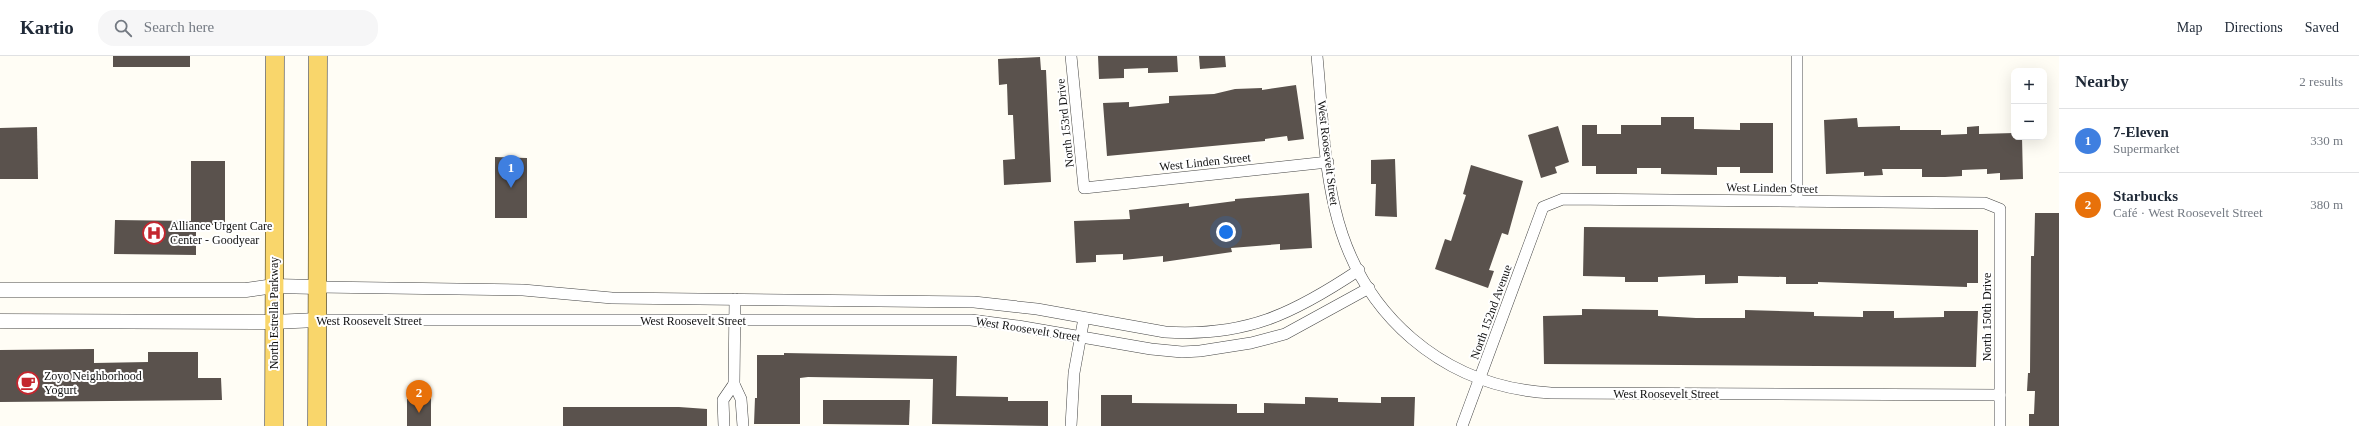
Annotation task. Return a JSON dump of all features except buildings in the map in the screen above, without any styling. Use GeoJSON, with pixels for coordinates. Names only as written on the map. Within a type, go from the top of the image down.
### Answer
{"type":"FeatureCollection","features":[{"type":"Feature","properties":{"kind":"main road","name":"North Estrella Parkway"},"geometry":{"type":"LineString","coordinates":[[274,426],[275,56]]}},
{"type":"Feature","properties":{"kind":"main road"},"geometry":{"type":"LineString","coordinates":[[317,426],[318,56]]}},
{"type":"Feature","properties":{"kind":"street","name":"North 153rd Drive"},"geometry":{"type":"LineString","coordinates":[[1071,56],[1084,188]]}},
{"type":"Feature","properties":{"kind":"street","name":"West Roosevelt Street"},"geometry":{"type":"LineString","coordinates":[[1317,56],[1328,162],[1335,209],[1341,229],[1359,270],[1369,288],[1388,315],[1413,340],[1456,369],[1480,380],[1531,392],[1551,394],[2000,395]]}},
{"type":"Feature","properties":{"kind":"street"},"geometry":{"type":"LineString","coordinates":[[1797,56],[1797,201]]}},
{"type":"Feature","properties":{"kind":"street","name":"West Linden Street"},"geometry":{"type":"LineString","coordinates":[[1084,188],[1328,162]]}},
{"type":"Feature","properties":{"kind":"street","name":"West Linden Street"},"geometry":{"type":"LineString","coordinates":[[1543,207],[1563,199],[1985,203],[2000,209]]}},
{"type":"Feature","properties":{"kind":"street","name":"North 152nd Avenue"},"geometry":{"type":"LineString","coordinates":[[1462,426],[1543,207]]}},
{"type":"Feature","properties":{"kind":"street","name":"North 150th Drive"},"geometry":{"type":"LineString","coordinates":[[2000,209],[2000,426]]}},
{"type":"Feature","properties":{"kind":"street","name":"West Roosevelt Street"},"geometry":{"type":"LineString","coordinates":[[0,290],[246,290],[274,286],[523,290],[612,298],[974,302],[1009,305],[1165,332],[1196,333],[1249,326],[1288,312],[1318,297],[1359,270]]}},
{"type":"Feature","properties":{"kind":"street","name":"West Roosevelt Street"},"geometry":{"type":"LineString","coordinates":[[0,321],[274,322],[317,320],[971,320],[1018,326],[1167,351],[1216,350],[1285,334],[1369,288]]}},
{"type":"Feature","properties":{"kind":"street"},"geometry":{"type":"LineString","coordinates":[[735,300],[736,320],[734,384],[741,399],[743,426]]}},
{"type":"Feature","properties":{"kind":"street"},"geometry":{"type":"LineString","coordinates":[[1071,426],[1074,373],[1084,318]]}},
{"type":"Feature","properties":{"kind":"street"},"geometry":{"type":"LineString","coordinates":[[724,426],[723,400],[734,384]]}},
{"type":"Feature","properties":{"kind":"place","name":"7-Eleven"},"geometry":{"type":"Point","coordinates":[511,188]}},
{"type":"Feature","properties":{"kind":"place","name":"Alliance Urgent Care Center - Goodyear"},"geometry":{"type":"Point","coordinates":[154,233]}},
{"type":"Feature","properties":{"kind":"place","name":"Zoyo Neighborhood Yogurt"},"geometry":{"type":"Point","coordinates":[28,383]}},
{"type":"Feature","properties":{"kind":"place","name":"Starbucks"},"geometry":{"type":"Point","coordinates":[419,413]}}]}
